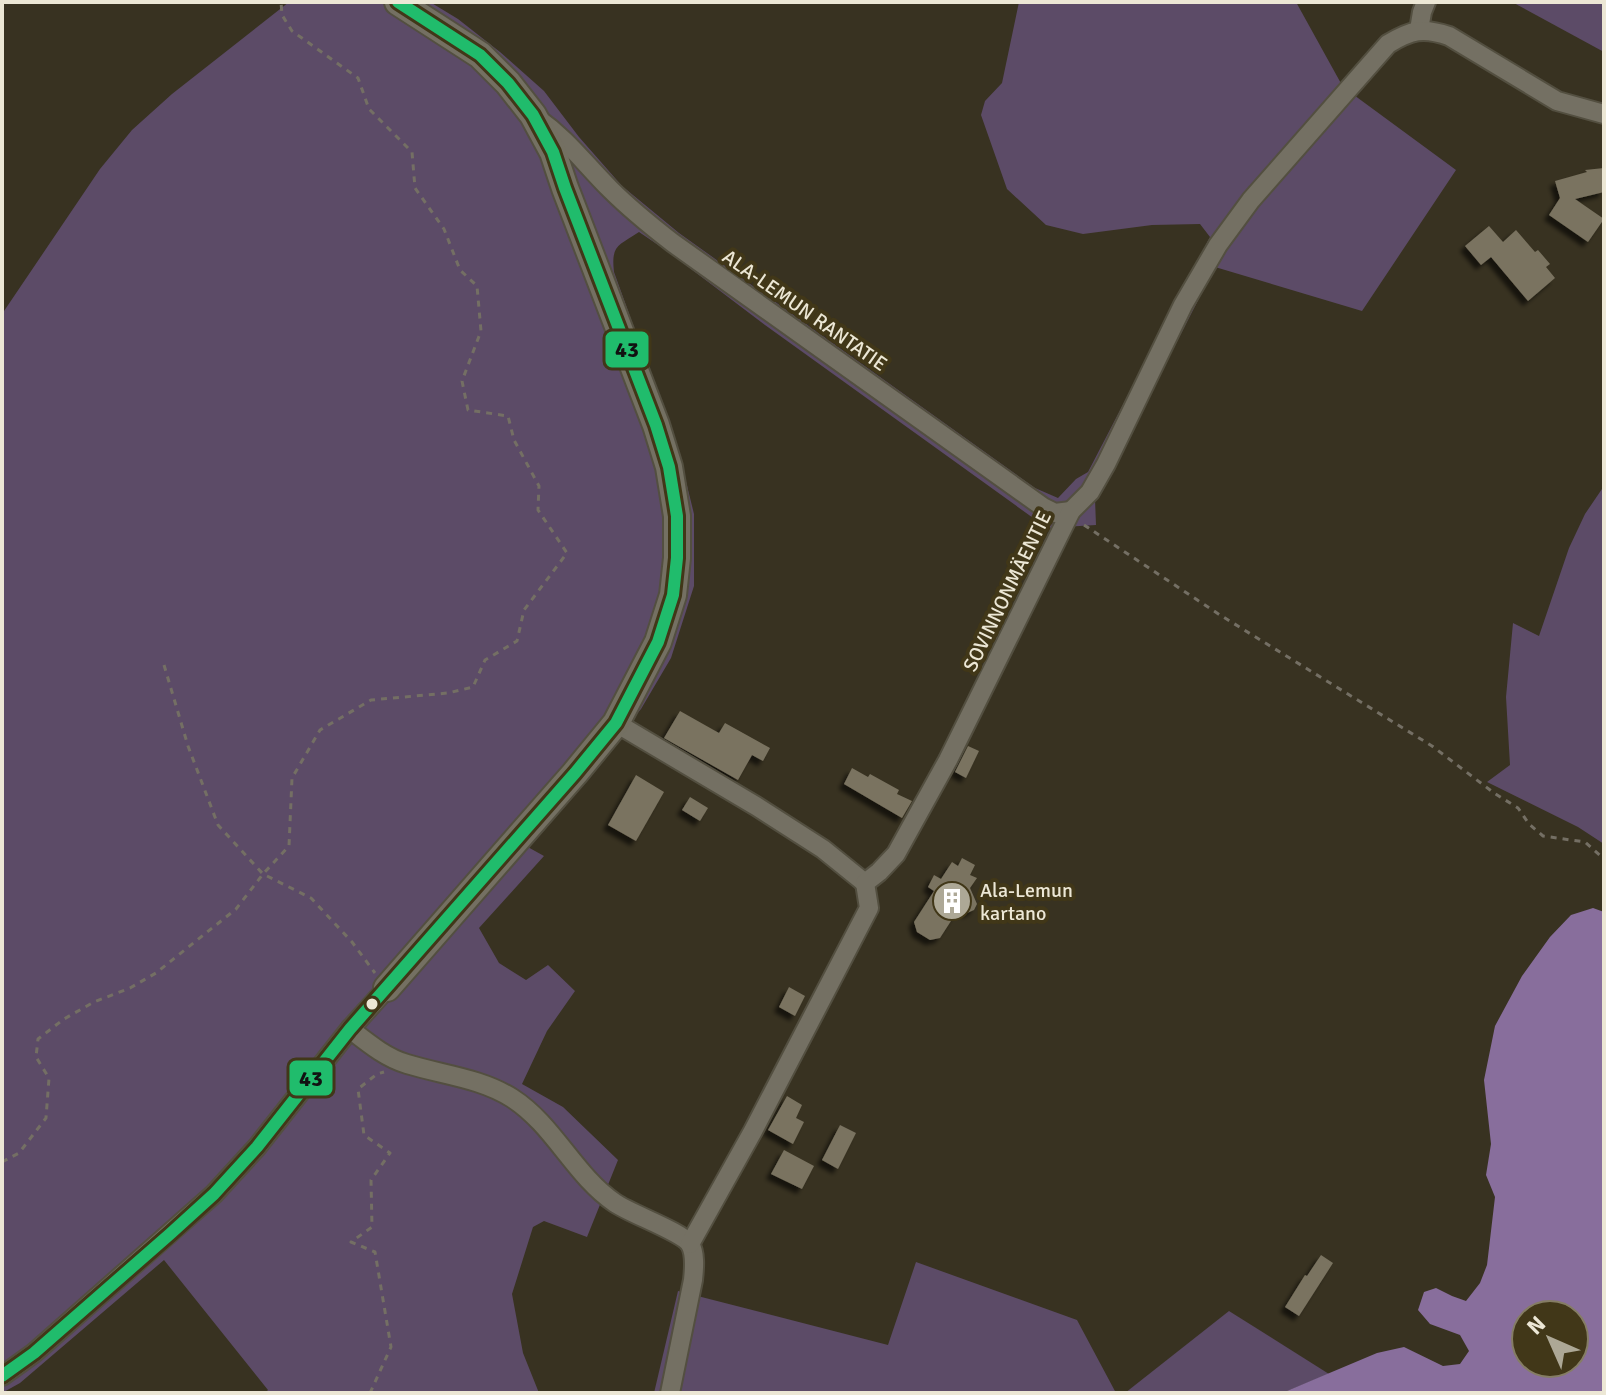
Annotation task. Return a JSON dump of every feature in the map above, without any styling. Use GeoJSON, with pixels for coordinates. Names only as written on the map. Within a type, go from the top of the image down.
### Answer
{"type":"FeatureCollection","features":[{"type":"Feature","properties":{"kind":"street"},"geometry":{"type":"LineString","coordinates":[[2,1376],[34,1353],[214,1194],[257,1147],[350,1029],[616,723],[658,642],[673,595],[677,516],[669,467],[553,152],[533,115],[508,83],[480,55],[398,2]]}},
{"type":"Feature","properties":{"kind":"street"},"geometry":{"type":"LineString","coordinates":[[1426,2],[1419,30],[1449,36],[1557,101],[1604,114]]}},
{"type":"Feature","properties":{"kind":"street","name":"SOVINNONMÄENTIE"},"geometry":{"type":"LineString","coordinates":[[865,883],[896,854],[948,760],[1071,511],[1090,492],[1106,464],[1183,305],[1218,245],[1251,200],[1388,44],[1404,34],[1419,30]]}},
{"type":"Feature","properties":{"kind":"street","name":"ALA-LEMUN RANTATIE"},"geometry":{"type":"LineString","coordinates":[[533,115],[558,133],[638,216],[673,243],[1043,507],[1055,513],[1071,511]]}},
{"type":"Feature","properties":{"kind":"street"},"geometry":{"type":"LineString","coordinates":[[616,723],[823,849],[865,883],[869,908],[753,1131],[690,1244]]}},
{"type":"Feature","properties":{"kind":"street"},"geometry":{"type":"LineString","coordinates":[[350,1029],[375,1048],[405,1064],[476,1081],[511,1098],[540,1120],[588,1178],[613,1202],[674,1232],[690,1244],[694,1262],[693,1280],[670,1393]]}},
{"type":"Feature","properties":{"kind":"path"},"geometry":{"type":"LineString","coordinates":[[2,1162],[19,1153],[46,1118],[49,1078],[36,1057],[38,1039],[94,1002],[130,988],[156,973],[236,909],[289,846],[292,778],[320,730],[371,700],[448,693],[473,687],[485,660],[517,641],[524,610],[567,553],[538,510],[539,486],[514,440],[508,416],[468,410],[462,381],[481,331],[477,286],[460,270],[444,229],[415,188],[412,152],[369,109],[358,78],[292,31],[282,15],[281,2]]}},
{"type":"Feature","properties":{"kind":"path"},"geometry":{"type":"LineString","coordinates":[[1071,511],[1094,532],[1220,615],[1432,746],[1518,808],[1529,824],[1543,836],[1585,842],[1604,859]]}},
{"type":"Feature","properties":{"kind":"path"},"geometry":{"type":"LineString","coordinates":[[164,665],[188,746],[218,825],[263,874],[311,898],[352,942],[387,988]]}},
{"type":"Feature","properties":{"kind":"path"},"geometry":{"type":"LineString","coordinates":[[370,1393],[391,1347],[375,1252],[351,1242],[372,1227],[371,1180],[390,1153],[364,1135],[358,1089],[377,1074],[400,1070],[405,1064]]}},
{"type":"Feature","properties":{"kind":"shaded area"},"geometry":{"type":"Polygon","coordinates":[[[289,2],[430,2],[458,19],[544,91],[622,186],[679,233],[1035,488],[1058,498],[1076,479],[1088,472],[1210,237],[1200,224],[1152,225],[1083,234],[1046,225],[1007,189],[981,115],[985,101],[1002,83],[1019,2],[1296,2],[1343,87],[1456,170],[1362,311],[1215,267],[1095,499],[1096,525],[1047,528],[639,232],[621,244],[615,251],[614,272],[679,453],[694,514],[694,586],[671,658],[641,709],[526,846],[544,856],[479,928],[499,963],[526,980],[548,965],[575,991],[547,1031],[522,1084],[563,1107],[618,1160],[587,1237],[544,1221],[533,1227],[512,1294],[523,1353],[539,1393],[265,1393],[268,1390],[164,1260],[20,1383],[2,1393],[2,314],[100,169],[132,130],[172,94],[289,2]]]}},
{"type":"Feature","properties":{"kind":"shaded area"},"geometry":{"type":"Polygon","coordinates":[[[1512,2],[1604,2],[1604,52],[1512,2]]]}},
{"type":"Feature","properties":{"kind":"shaded area"},"geometry":{"type":"Polygon","coordinates":[[[1604,486],[1604,844],[1578,827],[1487,782],[1510,765],[1506,697],[1513,623],[1539,636],[1569,548],[1585,514],[1604,486]]]}},
{"type":"Feature","properties":{"kind":"shaded area"},"geometry":{"type":"Polygon","coordinates":[[[1593,908],[1604,912],[1604,1393],[1282,1393],[1377,1353],[1404,1347],[1443,1366],[1460,1364],[1469,1351],[1460,1335],[1430,1324],[1418,1310],[1424,1292],[1436,1288],[1466,1301],[1480,1283],[1487,1265],[1495,1197],[1486,1175],[1491,1144],[1484,1080],[1495,1026],[1522,976],[1550,937],[1571,915],[1593,908]]]}},
{"type":"Feature","properties":{"kind":"shaded area"},"geometry":{"type":"Polygon","coordinates":[[[916,1262],[1077,1320],[1116,1393],[654,1393],[678,1291],[888,1345],[916,1262]]]}},
{"type":"Feature","properties":{"kind":"shaded area"},"geometry":{"type":"Polygon","coordinates":[[[1229,1311],[1329,1374],[1282,1393],[1125,1393],[1229,1311]]]}},
{"type":"Feature","properties":{"kind":"building"},"geometry":{"type":"Polygon","coordinates":[[[1604,168],[1604,192],[1575,199],[1604,219],[1588,242],[1549,215],[1560,198],[1555,181],[1587,172],[1585,170],[1604,168]]]}},
{"type":"Feature","properties":{"kind":"building"},"geometry":{"type":"Polygon","coordinates":[[[1489,226],[1503,242],[1516,230],[1550,264],[1546,267],[1555,278],[1528,301],[1491,257],[1481,265],[1465,246],[1489,226]]]}},
{"type":"Feature","properties":{"kind":"building"},"geometry":{"type":"Polygon","coordinates":[[[680,711],[719,733],[725,723],[770,748],[763,761],[752,755],[738,780],[664,738],[680,711]]]}},
{"type":"Feature","properties":{"kind":"building"},"geometry":{"type":"Polygon","coordinates":[[[968,746],[979,751],[966,778],[955,772],[968,746]]]}},
{"type":"Feature","properties":{"kind":"building"},"geometry":{"type":"Polygon","coordinates":[[[852,768],[868,777],[870,774],[912,801],[902,818],[844,784],[852,768]]]}},
{"type":"Feature","properties":{"kind":"building"},"geometry":{"type":"Polygon","coordinates":[[[636,775],[664,792],[636,841],[608,825],[636,775]]]}},
{"type":"Feature","properties":{"kind":"building"},"geometry":{"type":"Polygon","coordinates":[[[690,797],[708,808],[700,821],[682,810],[690,797]]]}},
{"type":"Feature","properties":{"kind":"building","name":"Ala-Lemun kartano"},"geometry":{"type":"Polygon","coordinates":[[[962,858],[975,865],[970,875],[977,878],[970,888],[977,904],[974,910],[967,913],[960,907],[940,938],[930,940],[917,932],[914,922],[934,891],[928,887],[934,875],[941,879],[952,862],[958,866],[962,858]]]}},
{"type":"Feature","properties":{"kind":"building"},"geometry":{"type":"Polygon","coordinates":[[[789,987],[805,996],[795,1016],[779,1007],[789,987]]]}},
{"type":"Feature","properties":{"kind":"building"},"geometry":{"type":"Polygon","coordinates":[[[787,1096],[802,1105],[796,1118],[804,1122],[793,1144],[768,1130],[787,1096]]]}},
{"type":"Feature","properties":{"kind":"building"},"geometry":{"type":"Polygon","coordinates":[[[840,1125],[856,1133],[838,1169],[822,1160],[840,1125]]]}},
{"type":"Feature","properties":{"kind":"building"},"geometry":{"type":"Polygon","coordinates":[[[784,1150],[814,1166],[802,1189],[771,1174],[784,1150]]]}},
{"type":"Feature","properties":{"kind":"building"},"geometry":{"type":"Polygon","coordinates":[[[1321,1255],[1333,1263],[1299,1316],[1285,1307],[1321,1255]]]}},
{"type":"Feature","properties":{"kind":"transit line","name":"43"},"geometry":{"type":"LineString","coordinates":[[2,1376],[34,1353],[170,1234],[214,1194],[257,1147],[350,1029],[616,723],[658,642],[673,595],[677,516],[669,467],[553,152],[533,115],[508,83],[480,55],[398,2]]}},
{"type":"Feature","properties":{"kind":"place","name":"Ala-Lemun kartano"},"geometry":{"type":"Point","coordinates":[952,901]}}]}
